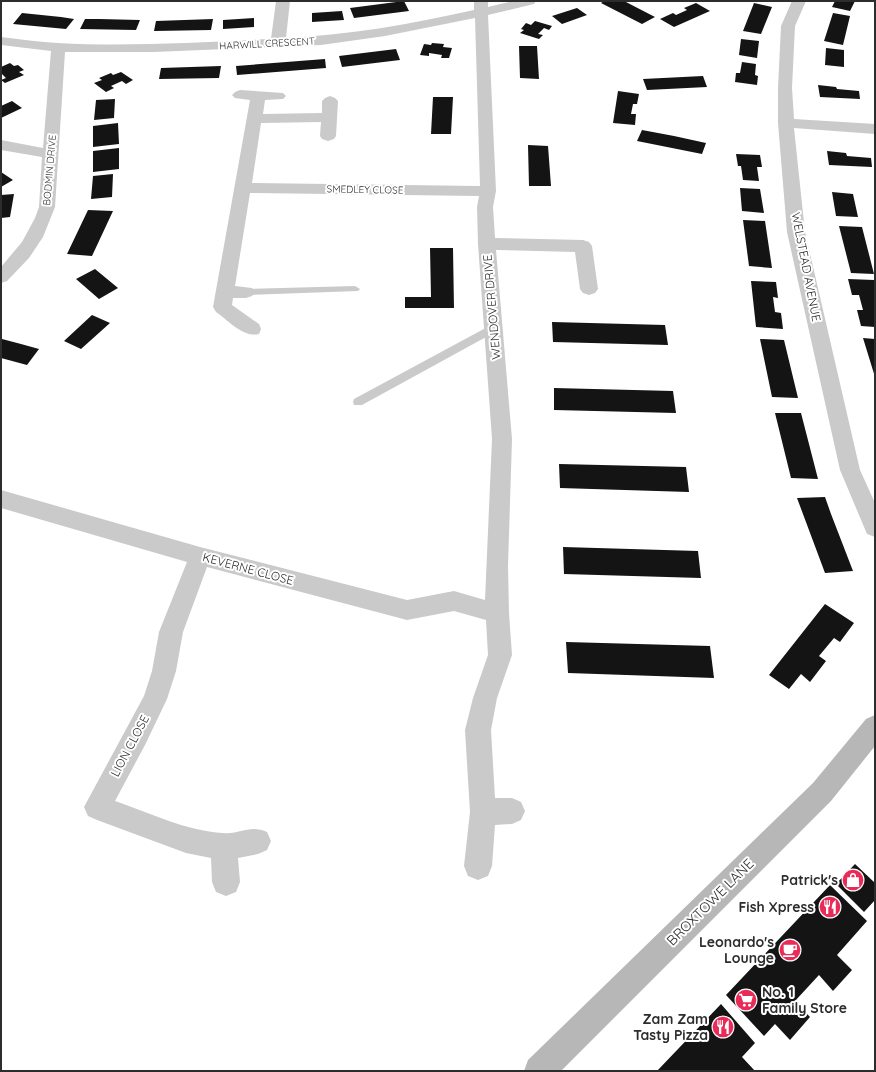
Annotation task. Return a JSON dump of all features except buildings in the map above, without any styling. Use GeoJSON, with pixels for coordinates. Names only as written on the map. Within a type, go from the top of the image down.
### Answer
{"type":"FeatureCollection","features":[{"type":"Feature","properties":{"kind":"main road","name":"BROXTOWE LANE"},"geometry":{"type":"LineString","coordinates":[[539,1071],[822,792],[875,727]]}},
{"type":"Feature","properties":{"kind":"street"},"geometry":{"type":"LineString","coordinates":[[278,43],[284,1]]}},
{"type":"Feature","properties":{"kind":"street","name":"HARWILL CRESCENT"},"geometry":{"type":"LineString","coordinates":[[1,41],[58,47],[169,48],[278,43],[336,38],[393,30],[482,7],[529,1]]}},
{"type":"Feature","properties":{"kind":"street","name":"WELSTEAD AVENUE"},"geometry":{"type":"LineString","coordinates":[[799,1],[788,26],[786,124],[796,232],[850,470],[875,528]]}},
{"type":"Feature","properties":{"kind":"street","name":"WENDOVER DRIVE"},"geometry":{"type":"LineString","coordinates":[[478,866],[483,812],[478,730],[485,698],[500,655],[497,613],[497,566],[502,439],[485,207],[488,190],[482,7]]}},
{"type":"Feature","properties":{"kind":"street","name":"BODMIN DRIVE"},"geometry":{"type":"LineString","coordinates":[[1,278],[29,248],[40,228],[47,207],[58,47]]}},
{"type":"Feature","properties":{"kind":"street"},"geometry":{"type":"LineString","coordinates":[[240,95],[278,96]]}},
{"type":"Feature","properties":{"kind":"street"},"geometry":{"type":"LineString","coordinates":[[252,329],[222,307],[258,96]]}},
{"type":"Feature","properties":{"kind":"street"},"geometry":{"type":"LineString","coordinates":[[328,136],[330,101]]}},
{"type":"Feature","properties":{"kind":"street"},"geometry":{"type":"LineString","coordinates":[[253,119],[329,117]]}},
{"type":"Feature","properties":{"kind":"street"},"geometry":{"type":"LineString","coordinates":[[786,124],[875,129]]}},
{"type":"Feature","properties":{"kind":"street"},"geometry":{"type":"LineString","coordinates":[[1,145],[51,154]]}},
{"type":"Feature","properties":{"kind":"street","name":"SMEDLEY CLOSE"},"geometry":{"type":"LineString","coordinates":[[243,188],[488,190]]}},
{"type":"Feature","properties":{"kind":"street"},"geometry":{"type":"LineString","coordinates":[[487,244],[583,246],[589,289]]}},
{"type":"Feature","properties":{"kind":"street"},"geometry":{"type":"LineString","coordinates":[[225,292],[246,292]]}},
{"type":"Feature","properties":{"kind":"street","name":"KEVERNE CLOSE"},"geometry":{"type":"LineString","coordinates":[[1,499],[200,556],[408,610],[454,601],[497,613]]}},
{"type":"Feature","properties":{"kind":"street","name":"LION CLOSE"},"geometry":{"type":"LineString","coordinates":[[200,556],[171,632],[164,671],[155,699],[136,737],[97,807],[186,840],[224,847],[258,841]]}},
{"type":"Feature","properties":{"kind":"street"},"geometry":{"type":"LineString","coordinates":[[483,812],[512,811]]}},
{"type":"Feature","properties":{"kind":"street"},"geometry":{"type":"LineString","coordinates":[[224,847],[226,882]]}},
{"type":"Feature","properties":{"kind":"lane"},"geometry":{"type":"LineString","coordinates":[[246,292],[355,289]]}},
{"type":"Feature","properties":{"kind":"lane"},"geometry":{"type":"LineString","coordinates":[[358,402],[493,328]]}},
{"type":"Feature","properties":{"kind":"place","name":"Patrick's"},"geometry":{"type":"Point","coordinates":[853,880]}},
{"type":"Feature","properties":{"kind":"place","name":"Fish Xpress"},"geometry":{"type":"Point","coordinates":[830,907]}},
{"type":"Feature","properties":{"kind":"place","name":"Leonardo's Lounge"},"geometry":{"type":"Point","coordinates":[790,950]}},
{"type":"Feature","properties":{"kind":"place","name":"No. 1 Family Store"},"geometry":{"type":"Point","coordinates":[746,1000]}},
{"type":"Feature","properties":{"kind":"place","name":"Zam Zam Tasty Pizza"},"geometry":{"type":"Point","coordinates":[723,1027]}}]}
